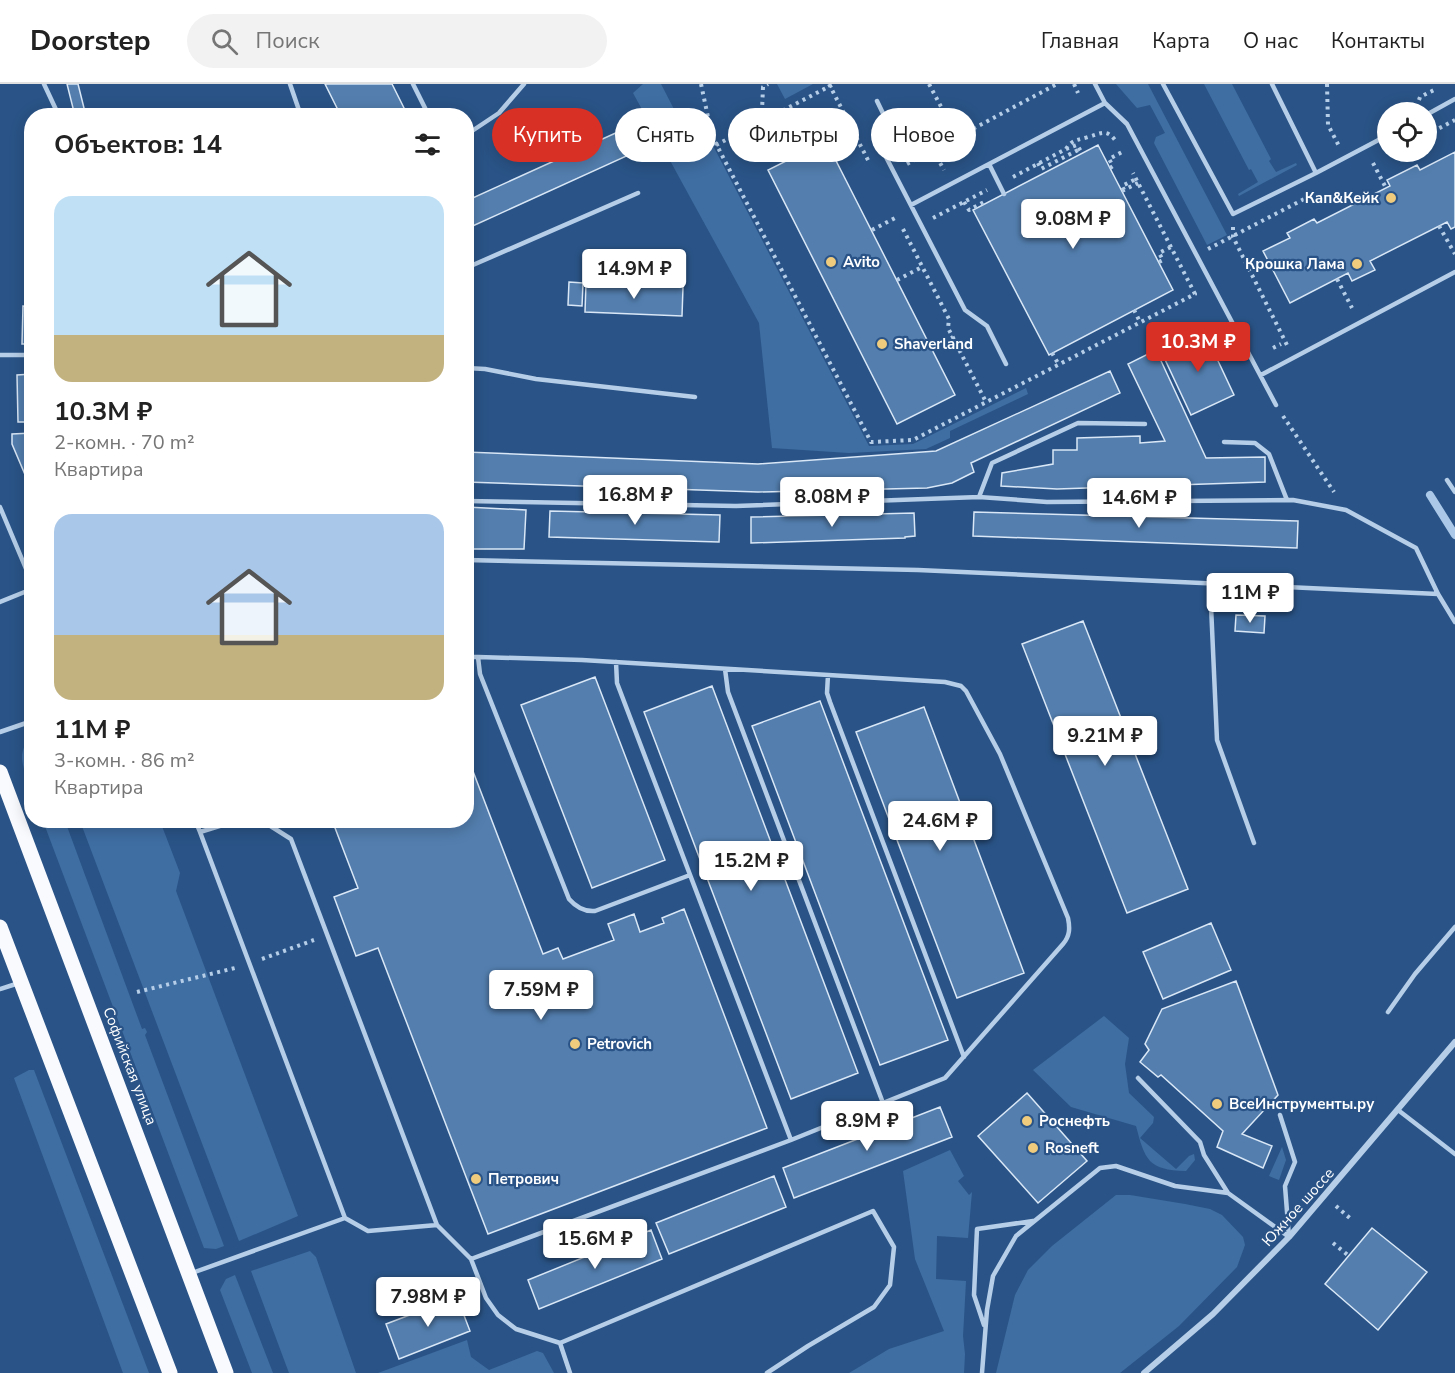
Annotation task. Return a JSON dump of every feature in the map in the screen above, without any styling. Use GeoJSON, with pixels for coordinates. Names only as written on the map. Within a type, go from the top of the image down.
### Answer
{"type":"FeatureCollection","features":[{"type":"Feature","properties":{"kind":"main road","name":"Софийская улица"},"geometry":{"type":"LineString","coordinates":[[0,772],[226,1373]]}},
{"type":"Feature","properties":{"kind":"main road"},"geometry":{"type":"LineString","coordinates":[[0,927],[170,1373]]}},
{"type":"Feature","properties":{"kind":"street","name":"Южное шоссе"},"geometry":{"type":"LineString","coordinates":[[1144,1373],[1213,1314],[1289,1236],[1455,1042]]}},
{"type":"Feature","properties":{"kind":"lane"},"geometry":{"type":"LineString","coordinates":[[44,84],[55,108]]}},
{"type":"Feature","properties":{"kind":"lane"},"geometry":{"type":"LineString","coordinates":[[290,84],[298,108]]}},
{"type":"Feature","properties":{"kind":"lane"},"geometry":{"type":"LineString","coordinates":[[412,84],[425,108]]}},
{"type":"Feature","properties":{"kind":"lane"},"geometry":{"type":"LineString","coordinates":[[474,130],[499,113],[524,84]]}},
{"type":"Feature","properties":{"kind":"lane"},"geometry":{"type":"LineString","coordinates":[[1095,84],[1105,103],[1127,124],[1276,405]]}},
{"type":"Feature","properties":{"kind":"lane"},"geometry":{"type":"LineString","coordinates":[[1163,84],[1233,214],[1377,141]]}},
{"type":"Feature","properties":{"kind":"lane"},"geometry":{"type":"LineString","coordinates":[[1272,84],[1316,173]]}},
{"type":"Feature","properties":{"kind":"lane"},"geometry":{"type":"LineString","coordinates":[[1437,109],[1455,99]]}},
{"type":"Feature","properties":{"kind":"lane"},"geometry":{"type":"LineString","coordinates":[[877,101],[894,136],[886,157],[965,310],[987,326],[1006,364]]}},
{"type":"Feature","properties":{"kind":"lane"},"geometry":{"type":"LineString","coordinates":[[911,205],[1105,103]]}},
{"type":"Feature","properties":{"kind":"lane"},"geometry":{"type":"LineString","coordinates":[[988,164],[1005,194]]}},
{"type":"Feature","properties":{"kind":"lane"},"geometry":{"type":"LineString","coordinates":[[474,265],[638,193]]}},
{"type":"Feature","properties":{"kind":"lane"},"geometry":{"type":"LineString","coordinates":[[1261,375],[1455,272]]}},
{"type":"Feature","properties":{"kind":"lane"},"geometry":{"type":"LineString","coordinates":[[0,355],[24,355]]}},
{"type":"Feature","properties":{"kind":"lane"},"geometry":{"type":"LineString","coordinates":[[474,368],[536,379],[695,397]]}},
{"type":"Feature","properties":{"kind":"lane"},"geometry":{"type":"LineString","coordinates":[[979,497],[992,463],[1078,423],[1145,424]]}},
{"type":"Feature","properties":{"kind":"lane"},"geometry":{"type":"LineString","coordinates":[[1224,442],[1255,443],[1269,454],[1287,500]]}},
{"type":"Feature","properties":{"kind":"lane"},"geometry":{"type":"LineString","coordinates":[[1447,480],[1455,492]]}},
{"type":"Feature","properties":{"kind":"lane"},"geometry":{"type":"LineString","coordinates":[[474,501],[736,506],[979,497],[1047,502],[1287,500],[1346,510],[1416,548],[1438,594],[1455,622]]}},
{"type":"Feature","properties":{"kind":"lane"},"geometry":{"type":"LineString","coordinates":[[0,507],[24,564]]}},
{"type":"Feature","properties":{"kind":"lane"},"geometry":{"type":"LineString","coordinates":[[474,560],[918,570],[1438,594]]}},
{"type":"Feature","properties":{"kind":"lane"},"geometry":{"type":"LineString","coordinates":[[1210,583],[1217,740],[1254,843]]}},
{"type":"Feature","properties":{"kind":"lane"},"geometry":{"type":"LineString","coordinates":[[0,602],[24,592]]}},
{"type":"Feature","properties":{"kind":"lane"},"geometry":{"type":"LineString","coordinates":[[471,1259],[791,1140],[945,1078],[1065,941],[1069,933],[1068,918],[1000,754],[966,691],[961,686],[945,682],[616,662],[474,657]]}},
{"type":"Feature","properties":{"kind":"lane"},"geometry":{"type":"LineString","coordinates":[[478,657],[480,674],[569,899],[585,910],[595,911],[690,875]]}},
{"type":"Feature","properties":{"kind":"lane"},"geometry":{"type":"LineString","coordinates":[[616,662],[617,683],[791,1140]]}},
{"type":"Feature","properties":{"kind":"lane"},"geometry":{"type":"LineString","coordinates":[[725,669],[728,692],[884,1103]]}},
{"type":"Feature","properties":{"kind":"lane"},"geometry":{"type":"LineString","coordinates":[[828,675],[827,693],[833,712],[964,1057]]}},
{"type":"Feature","properties":{"kind":"lane"},"geometry":{"type":"LineString","coordinates":[[0,732],[24,724]]}},
{"type":"Feature","properties":{"kind":"lane"},"geometry":{"type":"LineString","coordinates":[[198,828],[345,1218],[368,1232],[437,1225]]}},
{"type":"Feature","properties":{"kind":"lane"},"geometry":{"type":"LineString","coordinates":[[200,832],[213,828]]}},
{"type":"Feature","properties":{"kind":"lane"},"geometry":{"type":"LineString","coordinates":[[274,828],[291,839],[437,1225],[471,1259],[486,1298],[498,1315],[516,1329],[560,1343],[873,1211],[894,1247],[890,1285],[874,1307],[767,1373]]}},
{"type":"Feature","properties":{"kind":"lane"},"geometry":{"type":"LineString","coordinates":[[1388,1012],[1415,974],[1455,927]]}},
{"type":"Feature","properties":{"kind":"lane"},"geometry":{"type":"LineString","coordinates":[[0,989],[21,982]]}},
{"type":"Feature","properties":{"kind":"lane"},"geometry":{"type":"LineString","coordinates":[[1138,1078],[1200,1142],[1204,1155],[1228,1193],[1289,1236]]}},
{"type":"Feature","properties":{"kind":"lane"},"geometry":{"type":"LineString","coordinates":[[1398,1110],[1455,1154]]}},
{"type":"Feature","properties":{"kind":"lane"},"geometry":{"type":"LineString","coordinates":[[1280,1115],[1295,1162],[1285,1186],[1289,1236]]}},
{"type":"Feature","properties":{"kind":"lane"},"geometry":{"type":"LineString","coordinates":[[982,1373],[985,1328],[993,1276],[1016,1236],[1100,1168],[1116,1166],[1176,1186],[1228,1193]]}},
{"type":"Feature","properties":{"kind":"lane"},"geometry":{"type":"LineString","coordinates":[[189,1274],[345,1218]]}},
{"type":"Feature","properties":{"kind":"lane"},"geometry":{"type":"LineString","coordinates":[[985,1328],[974,1295],[977,1229],[1035,1221]]}},
{"type":"Feature","properties":{"kind":"lane"},"geometry":{"type":"LineString","coordinates":[[560,1343],[570,1373]]}},
{"type":"Feature","properties":{"kind":"path"},"geometry":{"type":"LineString","coordinates":[[700,84],[706,108]]}},
{"type":"Feature","properties":{"kind":"path"},"geometry":{"type":"LineString","coordinates":[[762,108],[762,85],[768,84]]}},
{"type":"Feature","properties":{"kind":"path"},"geometry":{"type":"LineString","coordinates":[[929,84],[942,108]]}},
{"type":"Feature","properties":{"kind":"path"},"geometry":{"type":"LineString","coordinates":[[976,127],[1058,84]]}},
{"type":"Feature","properties":{"kind":"path"},"geometry":{"type":"LineString","coordinates":[[1074,84],[1078,93]]}},
{"type":"Feature","properties":{"kind":"path"},"geometry":{"type":"LineString","coordinates":[[1326,84],[1328,125],[1345,158]]}},
{"type":"Feature","properties":{"kind":"path"},"geometry":{"type":"LineString","coordinates":[[787,108],[831,85],[871,167]]}},
{"type":"Feature","properties":{"kind":"path"},"geometry":{"type":"LineString","coordinates":[[1437,129],[1455,120]]}},
{"type":"Feature","properties":{"kind":"path"},"geometry":{"type":"LineString","coordinates":[[1066,149],[1070,143],[1080,138],[1087,138],[1102,132],[1112,135],[1126,161]]}},
{"type":"Feature","properties":{"kind":"path"},"geometry":{"type":"LineString","coordinates":[[728,139],[716,145],[872,441],[914,441],[1195,294],[1131,170]]}},
{"type":"Feature","properties":{"kind":"path"},"geometry":{"type":"LineString","coordinates":[[1011,177],[1038,163],[1066,149],[1077,145],[1081,151],[1041,169],[1038,163]]}},
{"type":"Feature","properties":{"kind":"path"},"geometry":{"type":"LineString","coordinates":[[1110,168],[1113,166],[1109,159],[1122,152]]}},
{"type":"Feature","properties":{"kind":"path"},"geometry":{"type":"LineString","coordinates":[[1377,161],[1373,163],[1386,188]]}},
{"type":"Feature","properties":{"kind":"path"},"geometry":{"type":"LineString","coordinates":[[893,171],[910,162]]}},
{"type":"Feature","properties":{"kind":"path"},"geometry":{"type":"LineString","coordinates":[[939,162],[951,184]]}},
{"type":"Feature","properties":{"kind":"path"},"geometry":{"type":"LineString","coordinates":[[1123,190],[1137,181]]}},
{"type":"Feature","properties":{"kind":"path"},"geometry":{"type":"LineString","coordinates":[[937,216],[988,189]]}},
{"type":"Feature","properties":{"kind":"path"},"geometry":{"type":"LineString","coordinates":[[1197,255],[1313,195]]}},
{"type":"Feature","properties":{"kind":"path"},"geometry":{"type":"LineString","coordinates":[[964,202],[969,210],[984,202],[985,204]]}},
{"type":"Feature","properties":{"kind":"path"},"geometry":{"type":"LineString","coordinates":[[892,207],[949,319],[948,328],[986,402]]}},
{"type":"Feature","properties":{"kind":"path"},"geometry":{"type":"LineString","coordinates":[[872,230],[897,217]]}},
{"type":"Feature","properties":{"kind":"path"},"geometry":{"type":"LineString","coordinates":[[1439,226],[1455,254]]}},
{"type":"Feature","properties":{"kind":"path"},"geometry":{"type":"LineString","coordinates":[[1233,237],[1286,341],[1292,358]]}},
{"type":"Feature","properties":{"kind":"path"},"geometry":{"type":"LineString","coordinates":[[1159,262],[1162,261],[1159,253],[1171,247]]}},
{"type":"Feature","properties":{"kind":"path"},"geometry":{"type":"LineString","coordinates":[[897,280],[922,267]]}},
{"type":"Feature","properties":{"kind":"path"},"geometry":{"type":"LineString","coordinates":[[1337,279],[1352,308]]}},
{"type":"Feature","properties":{"kind":"path"},"geometry":{"type":"LineString","coordinates":[[1134,310],[1140,322]]}},
{"type":"Feature","properties":{"kind":"path"},"geometry":{"type":"LineString","coordinates":[[931,348],[953,337]]}},
{"type":"Feature","properties":{"kind":"path"},"geometry":{"type":"LineString","coordinates":[[1052,353],[1059,365]]}},
{"type":"Feature","properties":{"kind":"path"},"geometry":{"type":"LineString","coordinates":[[1276,405],[1346,510]]}},
{"type":"Feature","properties":{"kind":"path"},"geometry":{"type":"LineString","coordinates":[[137,992],[208,976],[328,935]]}},
{"type":"Feature","properties":{"kind":"path"},"geometry":{"type":"LineString","coordinates":[[1336,1206],[1352,1220]]}},
{"type":"Feature","properties":{"kind":"path"},"geometry":{"type":"LineString","coordinates":[[1333,1244],[1349,1256]]}},
{"type":"Feature","properties":{"kind":"shaded area"},"geometry":{"type":"Polygon","coordinates":[[[643,84],[661,84],[673,108],[641,108],[633,93],[643,84]]]}},
{"type":"Feature","properties":{"kind":"shaded area"},"geometry":{"type":"Polygon","coordinates":[[[777,84],[813,84],[785,99],[777,84]]]}},
{"type":"Feature","properties":{"kind":"shaded area"},"geometry":{"type":"Polygon","coordinates":[[[1116,84],[1148,84],[1227,235],[1207,245],[1154,143],[1156,137],[1165,133],[1150,105],[1137,108],[1116,84]]]}},
{"type":"Feature","properties":{"kind":"shaded area"},"geometry":{"type":"Polygon","coordinates":[[[1204,84],[1232,84],[1276,172],[1296,163],[1297,165],[1239,196],[1238,194],[1258,182],[1251,169],[1249,170],[1204,84]]]}},
{"type":"Feature","properties":{"kind":"shaded area"},"geometry":{"type":"Polygon","coordinates":[[[716,151],[869,446],[913,444],[1026,388],[1028,394],[950,431],[950,438],[926,449],[849,453],[772,448],[759,323],[671,162],[716,162],[716,151]]]}},
{"type":"Feature","properties":{"kind":"shaded area"},"geometry":{"type":"Polygon","coordinates":[[[24,747],[24,768],[22,762],[24,747]]]}},
{"type":"Feature","properties":{"kind":"shaded area"},"geometry":{"type":"Polygon","coordinates":[[[46,828],[68,828],[142,1029],[145,1028],[147,1032],[145,1035],[224,1246],[216,1249],[204,1248],[46,828]]]}},
{"type":"Feature","properties":{"kind":"shaded area"},"geometry":{"type":"Polygon","coordinates":[[[83,828],[163,828],[180,873],[176,891],[298,1216],[239,1241],[83,828]]]}},
{"type":"Feature","properties":{"kind":"shaded area"},"geometry":{"type":"Polygon","coordinates":[[[1104,1016],[1129,1038],[1125,1064],[1129,1093],[1154,1117],[1153,1123],[1140,1138],[1176,1169],[1194,1154],[1195,1160],[1186,1171],[1163,1168],[1156,1165],[1146,1155],[1142,1147],[1136,1126],[1071,1107],[1033,1070],[1104,1016]]]}},
{"type":"Feature","properties":{"kind":"shaded area"},"geometry":{"type":"Polygon","coordinates":[[[29,1070],[34,1070],[149,1373],[123,1373],[14,1078],[29,1070]]]}},
{"type":"Feature","properties":{"kind":"shaded area"},"geometry":{"type":"Polygon","coordinates":[[[1282,1147],[1286,1160],[1279,1180],[1269,1176],[1282,1147]]]}},
{"type":"Feature","properties":{"kind":"shaded area"},"geometry":{"type":"Polygon","coordinates":[[[950,1150],[964,1176],[958,1181],[969,1195],[972,1192],[968,1238],[937,1236],[936,1279],[966,1281],[963,1336],[964,1373],[849,1373],[889,1349],[944,1331],[915,1259],[903,1171],[950,1150]]]}},
{"type":"Feature","properties":{"kind":"shaded area"},"geometry":{"type":"Polygon","coordinates":[[[1116,1195],[1130,1195],[1185,1204],[1210,1209],[1222,1215],[1243,1237],[1245,1245],[1237,1267],[1179,1326],[1120,1373],[996,1373],[1015,1295],[1028,1270],[1052,1246],[1116,1195]]]}},
{"type":"Feature","properties":{"kind":"shaded area"},"geometry":{"type":"Polygon","coordinates":[[[310,1251],[316,1257],[356,1373],[289,1373],[251,1271],[310,1251]]]}},
{"type":"Feature","properties":{"kind":"shaded area"},"geometry":{"type":"Polygon","coordinates":[[[235,1275],[273,1373],[252,1373],[220,1290],[226,1279],[235,1275]]]}},
{"type":"Feature","properties":{"kind":"shaded area"},"geometry":{"type":"Polygon","coordinates":[[[467,1340],[471,1357],[489,1370],[537,1351],[543,1353],[554,1373],[378,1373],[467,1340]]]}},
{"type":"Feature","properties":{"kind":"building"},"geometry":{"type":"Polygon","coordinates":[[[67,84],[78,84],[84,108],[73,108],[67,84]]]}},
{"type":"Feature","properties":{"kind":"building"},"geometry":{"type":"Polygon","coordinates":[[[325,84],[392,84],[404,108],[337,108],[325,84]]]}},
{"type":"Feature","properties":{"kind":"building"},"geometry":{"type":"Polygon","coordinates":[[[615,133],[615,161],[474,225],[474,197],[552,162],[603,162],[603,139],[615,133]]]}},
{"type":"Feature","properties":{"kind":"building"},"geometry":{"type":"Polygon","coordinates":[[[1098,145],[1173,290],[1049,355],[973,210],[1098,145]]]}},
{"type":"Feature","properties":{"kind":"building"},"geometry":{"type":"Polygon","coordinates":[[[1455,152],[1455,227],[1451,229],[1447,222],[1370,261],[1375,270],[1352,281],[1348,273],[1290,303],[1263,251],[1290,238],[1287,233],[1314,219],[1317,223],[1390,186],[1387,180],[1417,165],[1420,170],[1455,152]]]}},
{"type":"Feature","properties":{"kind":"building"},"geometry":{"type":"Polygon","coordinates":[[[784,162],[837,162],[955,395],[897,424],[768,170],[784,162]]]}},
{"type":"Feature","properties":{"kind":"building"},"geometry":{"type":"Polygon","coordinates":[[[569,282],[583,283],[582,306],[568,305],[569,282]]]}},
{"type":"Feature","properties":{"kind":"building"},"geometry":{"type":"Polygon","coordinates":[[[586,283],[683,287],[682,316],[585,312],[586,283]]]}},
{"type":"Feature","properties":{"kind":"building"},"geometry":{"type":"Polygon","coordinates":[[[23,306],[24,344],[22,344],[23,306]]]}},
{"type":"Feature","properties":{"kind":"building"},"geometry":{"type":"Polygon","coordinates":[[[1204,331],[1234,395],[1191,415],[1161,351],[1204,331]]]}},
{"type":"Feature","properties":{"kind":"building"},"geometry":{"type":"Polygon","coordinates":[[[1156,350],[1206,458],[1265,457],[1265,482],[1057,489],[1001,486],[1002,473],[1053,464],[1053,450],[1077,450],[1077,438],[1140,436],[1140,443],[1165,441],[1128,364],[1156,350]]]}},
{"type":"Feature","properties":{"kind":"building"},"geometry":{"type":"Polygon","coordinates":[[[1110,371],[1120,393],[971,463],[974,472],[952,483],[927,488],[758,492],[474,482],[474,452],[758,464],[936,451],[1110,371]]]}},
{"type":"Feature","properties":{"kind":"building"},"geometry":{"type":"Polygon","coordinates":[[[17,375],[24,375],[24,422],[18,422],[17,375]]]}},
{"type":"Feature","properties":{"kind":"building"},"geometry":{"type":"Polygon","coordinates":[[[24,433],[24,472],[12,444],[12,434],[24,433]]]}},
{"type":"Feature","properties":{"kind":"building"},"geometry":{"type":"Polygon","coordinates":[[[474,507],[526,510],[524,549],[474,549],[474,507]]]}},
{"type":"Feature","properties":{"kind":"building"},"geometry":{"type":"Polygon","coordinates":[[[550,511],[720,515],[719,542],[549,537],[550,511]]]}},
{"type":"Feature","properties":{"kind":"building"},"geometry":{"type":"Polygon","coordinates":[[[974,512],[1298,521],[1297,548],[973,536],[974,512]]]}},
{"type":"Feature","properties":{"kind":"building"},"geometry":{"type":"Polygon","coordinates":[[[914,513],[915,536],[905,538],[751,543],[751,517],[914,513]]]}},
{"type":"Feature","properties":{"kind":"building"},"geometry":{"type":"Polygon","coordinates":[[[1236,615],[1265,616],[1264,633],[1235,631],[1236,615]]]}},
{"type":"Feature","properties":{"kind":"building"},"geometry":{"type":"Polygon","coordinates":[[[1083,621],[1188,889],[1127,913],[1022,644],[1083,621]]]}},
{"type":"Feature","properties":{"kind":"building"},"geometry":{"type":"Polygon","coordinates":[[[595,677],[665,860],[592,888],[521,705],[595,677]]]}},
{"type":"Feature","properties":{"kind":"building"},"geometry":{"type":"Polygon","coordinates":[[[712,686],[858,1073],[791,1099],[644,712],[712,686]]]}},
{"type":"Feature","properties":{"kind":"building"},"geometry":{"type":"Polygon","coordinates":[[[820,701],[948,1040],[880,1065],[752,726],[820,701]]]}},
{"type":"Feature","properties":{"kind":"building"},"geometry":{"type":"Polygon","coordinates":[[[924,707],[1024,973],[957,998],[856,732],[924,707]]]}},
{"type":"Feature","properties":{"kind":"building","name":"Petrovich"},"geometry":{"type":"Polygon","coordinates":[[[474,774],[543,954],[558,948],[563,959],[614,940],[608,924],[634,914],[640,932],[664,923],[662,918],[684,909],[767,1128],[488,1234],[378,948],[356,956],[334,897],[358,888],[335,828],[474,828],[474,774]]]}},
{"type":"Feature","properties":{"kind":"building"},"geometry":{"type":"Polygon","coordinates":[[[1211,923],[1231,970],[1163,999],[1143,952],[1211,923]]]}},
{"type":"Feature","properties":{"kind":"building"},"geometry":{"type":"Polygon","coordinates":[[[1236,981],[1278,1095],[1242,1134],[1272,1146],[1263,1168],[1217,1147],[1223,1131],[1161,1075],[1158,1077],[1140,1062],[1149,1050],[1145,1044],[1162,1009],[1236,981]]]}},
{"type":"Feature","properties":{"kind":"building","name":"Rosneft"},"geometry":{"type":"Polygon","coordinates":[[[1027,1093],[1087,1161],[1038,1203],[978,1136],[1027,1093]]]}},
{"type":"Feature","properties":{"kind":"building"},"geometry":{"type":"Polygon","coordinates":[[[940,1107],[952,1137],[794,1198],[783,1168],[940,1107]]]}},
{"type":"Feature","properties":{"kind":"building"},"geometry":{"type":"Polygon","coordinates":[[[774,1176],[786,1207],[669,1254],[656,1223],[774,1176]]]}},
{"type":"Feature","properties":{"kind":"building"},"geometry":{"type":"Polygon","coordinates":[[[1372,1228],[1427,1272],[1378,1330],[1325,1284],[1372,1228]]]}},
{"type":"Feature","properties":{"kind":"building"},"geometry":{"type":"Polygon","coordinates":[[[651,1230],[662,1259],[539,1309],[528,1280],[651,1230]]]}},
{"type":"Feature","properties":{"kind":"building"},"geometry":{"type":"Polygon","coordinates":[[[457,1297],[470,1331],[399,1359],[386,1324],[457,1297]]]}},
{"type":"Feature","properties":{"kind":"waterway"},"geometry":{"type":"LineString","coordinates":[[1430,495],[1455,535]]}},
{"type":"Feature","properties":{"kind":"place","name":"Кап&Кейк"},"geometry":{"type":"Point","coordinates":[1391,198]}},
{"type":"Feature","properties":{"kind":"place","name":"Avito"},"geometry":{"type":"Point","coordinates":[831,262]}},
{"type":"Feature","properties":{"kind":"place","name":"Крошка Лама"},"geometry":{"type":"Point","coordinates":[1357,264]}},
{"type":"Feature","properties":{"kind":"place","name":"Shaverland"},"geometry":{"type":"Point","coordinates":[882,344]}},
{"type":"Feature","properties":{"kind":"place","name":"Petrovich"},"geometry":{"type":"Point","coordinates":[575,1044]}},
{"type":"Feature","properties":{"kind":"place","name":"ВсеИнструменты.ру"},"geometry":{"type":"Point","coordinates":[1217,1104]}},
{"type":"Feature","properties":{"kind":"place","name":"Роснефть"},"geometry":{"type":"Point","coordinates":[1027,1121]}},
{"type":"Feature","properties":{"kind":"place","name":"Rosneft"},"geometry":{"type":"Point","coordinates":[1033,1148]}},
{"type":"Feature","properties":{"kind":"place","name":"Петрович"},"geometry":{"type":"Point","coordinates":[476,1179]}}]}
